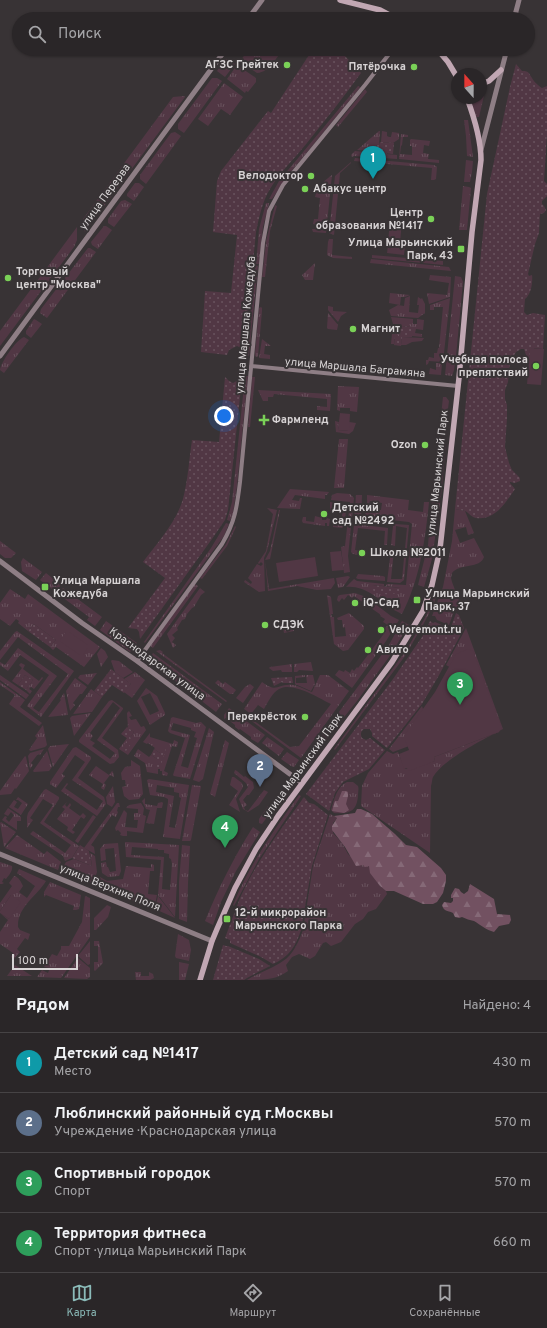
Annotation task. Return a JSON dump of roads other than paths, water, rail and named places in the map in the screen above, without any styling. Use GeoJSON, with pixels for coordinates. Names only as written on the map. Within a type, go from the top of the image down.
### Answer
{"type":"FeatureCollection","features":[{"type":"Feature","properties":{"kind":"main road"},"geometry":{"type":"LineString","coordinates":[[340,0],[384,12]]}},
{"type":"Feature","properties":{"kind":"main road"},"geometry":{"type":"LineString","coordinates":[[442,56],[451,68]]}},
{"type":"Feature","properties":{"kind":"main road"},"geometry":{"type":"LineString","coordinates":[[487,82],[501,70]]}},
{"type":"Feature","properties":{"kind":"main road"},"geometry":{"type":"LineString","coordinates":[[469,104],[481,150]]}},
{"type":"Feature","properties":{"kind":"main road","name":"улица Марьинский Парк"},"geometry":{"type":"LineString","coordinates":[[200,980],[212,941],[235,888],[256,849],[302,783],[392,662],[423,611],[432,585],[440,549],[458,386],[471,238],[482,160],[481,150]]}},
{"type":"Feature","properties":{"kind":"street"},"geometry":{"type":"LineString","coordinates":[[253,12],[262,0]]}},
{"type":"Feature","properties":{"kind":"street"},"geometry":{"type":"LineString","coordinates":[[516,12],[519,0]]}},
{"type":"Feature","properties":{"kind":"street","name":"улица Перерва"},"geometry":{"type":"LineString","coordinates":[[0,356],[221,56]]}},
{"type":"Feature","properties":{"kind":"street","name":"улица Маршала Кожедуба"},"geometry":{"type":"LineString","coordinates":[[136,661],[222,544],[233,522],[237,507],[240,482],[263,243],[266,223],[273,202],[290,175],[388,56]]}},
{"type":"Feature","properties":{"kind":"street","name":"улица Марьинский Парк"},"geometry":{"type":"LineString","coordinates":[[481,150],[505,56]]}},
{"type":"Feature","properties":{"kind":"street","name":"улица Маршала Баграмяна"},"geometry":{"type":"LineString","coordinates":[[251,366],[458,386]]}},
{"type":"Feature","properties":{"kind":"street","name":"Краснодарская улица"},"geometry":{"type":"LineString","coordinates":[[0,561],[82,623],[302,783]]}},
{"type":"Feature","properties":{"kind":"street","name":"улица Верхние Поля"},"geometry":{"type":"LineString","coordinates":[[0,854],[212,941]]}},
{"type":"Feature","properties":{"kind":"place","name":"АГЗС Грейтек"},"geometry":{"type":"Point","coordinates":[287,65]}},
{"type":"Feature","properties":{"kind":"place","name":"Пятёрочка"},"geometry":{"type":"Point","coordinates":[414,67]}},
{"type":"Feature","properties":{"kind":"place","name":"Велодоктор"},"geometry":{"type":"Point","coordinates":[311,176]}},
{"type":"Feature","properties":{"kind":"place","name":"Детский сад №1417"},"geometry":{"type":"Point","coordinates":[373,179]}},
{"type":"Feature","properties":{"kind":"place","name":"Абакус центр"},"geometry":{"type":"Point","coordinates":[305,189]}},
{"type":"Feature","properties":{"kind":"place","name":"Центр образования №1417"},"geometry":{"type":"Point","coordinates":[431,219]}},
{"type":"Feature","properties":{"kind":"place","name":"Улица Марьинский Парк, 43"},"geometry":{"type":"Point","coordinates":[461,249]}},
{"type":"Feature","properties":{"kind":"place","name":"Торговый центр \"Москва\""},"geometry":{"type":"Point","coordinates":[8,278]}},
{"type":"Feature","properties":{"kind":"place","name":"Магнит"},"geometry":{"type":"Point","coordinates":[353,329]}},
{"type":"Feature","properties":{"kind":"place","name":"Учебная полоса препятствий"},"geometry":{"type":"Point","coordinates":[536,366]}},
{"type":"Feature","properties":{"kind":"place","name":"Фармленд"},"geometry":{"type":"Point","coordinates":[264,420]}},
{"type":"Feature","properties":{"kind":"place","name":"Ozon"},"geometry":{"type":"Point","coordinates":[425,445]}},
{"type":"Feature","properties":{"kind":"place","name":"Детский сад №2492"},"geometry":{"type":"Point","coordinates":[324,514]}},
{"type":"Feature","properties":{"kind":"place","name":"Школа №2011"},"geometry":{"type":"Point","coordinates":[362,553]}},
{"type":"Feature","properties":{"kind":"place","name":"Улица Маршала Кожедуба"},"geometry":{"type":"Point","coordinates":[45,587]}},
{"type":"Feature","properties":{"kind":"place","name":"Улица Марьинский Парк, 37"},"geometry":{"type":"Point","coordinates":[417,600]}},
{"type":"Feature","properties":{"kind":"place","name":"iQ-Сад"},"geometry":{"type":"Point","coordinates":[355,603]}},
{"type":"Feature","properties":{"kind":"place","name":"СДЭК"},"geometry":{"type":"Point","coordinates":[265,625]}},
{"type":"Feature","properties":{"kind":"place","name":"Veloremont.ru"},"geometry":{"type":"Point","coordinates":[381,630]}},
{"type":"Feature","properties":{"kind":"place","name":"Авито"},"geometry":{"type":"Point","coordinates":[368,650]}},
{"type":"Feature","properties":{"kind":"place","name":"Спортивный городок"},"geometry":{"type":"Point","coordinates":[460,705]}},
{"type":"Feature","properties":{"kind":"place","name":"Перекрёсток"},"geometry":{"type":"Point","coordinates":[305,717]}},
{"type":"Feature","properties":{"kind":"place","name":"Люблинский районный суд г.Москвы"},"geometry":{"type":"Point","coordinates":[260,787]}},
{"type":"Feature","properties":{"kind":"place","name":"Территория фитнеса"},"geometry":{"type":"Point","coordinates":[225,848]}},
{"type":"Feature","properties":{"kind":"place","name":"12-й микрорайон Марьинского Парка"},"geometry":{"type":"Point","coordinates":[227,919]}}]}
